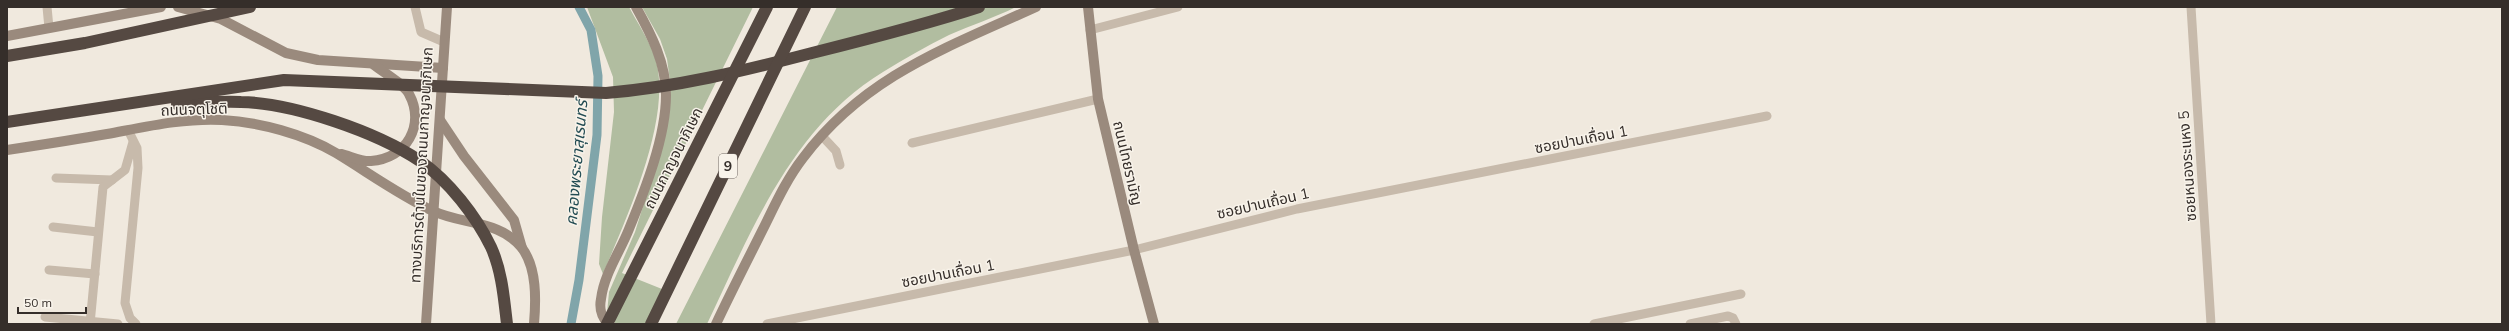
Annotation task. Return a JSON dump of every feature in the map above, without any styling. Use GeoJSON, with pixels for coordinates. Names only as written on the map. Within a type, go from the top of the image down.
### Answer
{"type":"FeatureCollection","features":[{"type":"Feature","properties":{"kind":"highway"},"geometry":{"type":"LineString","coordinates":[[7,56],[84,43],[250,7]]}},
{"type":"Feature","properties":{"kind":"highway","name":"ถนนกาญจนาภิเษก"},"geometry":{"type":"LineString","coordinates":[[607,324],[767,7]]}},
{"type":"Feature","properties":{"kind":"highway","name":"9"},"geometry":{"type":"LineString","coordinates":[[651,324],[805,7]]}},
{"type":"Feature","properties":{"kind":"highway"},"geometry":{"type":"LineString","coordinates":[[7,122],[284,80],[606,93],[657,89],[741,71],[906,29],[979,7]]}},
{"type":"Feature","properties":{"kind":"highway"},"geometry":{"type":"LineString","coordinates":[[126,105],[242,102],[297,111],[342,123],[382,140],[420,162],[456,193],[491,248],[503,288],[506,324]]}},
{"type":"Feature","properties":{"kind":"main road"},"geometry":{"type":"LineString","coordinates":[[7,36],[161,7]]}},
{"type":"Feature","properties":{"kind":"main road"},"geometry":{"type":"LineString","coordinates":[[178,7],[221,19],[286,53],[318,60],[374,65],[443,68]]}},
{"type":"Feature","properties":{"kind":"main road","name":"ทางบริการด้านในของถนนกาญจนาภิเษก"},"geometry":{"type":"LineString","coordinates":[[426,324],[447,7]]}},
{"type":"Feature","properties":{"kind":"main road"},"geometry":{"type":"LineString","coordinates":[[607,324],[600,310],[603,290],[629,229],[660,137],[665,112],[665,81],[660,59],[651,35],[636,7]]}},
{"type":"Feature","properties":{"kind":"main road"},"geometry":{"type":"LineString","coordinates":[[716,324],[785,185],[803,158],[850,107],[899,72],[925,57],[1036,7]]}},
{"type":"Feature","properties":{"kind":"main road","name":"ถนนไทยรามัญ"},"geometry":{"type":"LineString","coordinates":[[1088,7],[1098,99],[1134,250],[1154,324]]}},
{"type":"Feature","properties":{"kind":"main road"},"geometry":{"type":"LineString","coordinates":[[335,153],[369,161],[387,159],[406,146],[415,128],[416,109],[409,92],[374,65]]}},
{"type":"Feature","properties":{"kind":"main road","name":"ถนนจตุโชติ"},"geometry":{"type":"LineString","coordinates":[[7,150],[175,121],[223,120],[265,126],[302,138],[335,153],[366,173],[434,212],[458,221],[491,226],[508,234],[522,248]]}},
{"type":"Feature","properties":{"kind":"main road"},"geometry":{"type":"LineString","coordinates":[[440,120],[464,156],[514,220],[535,286],[534,324]]}},
{"type":"Feature","properties":{"kind":"street"},"geometry":{"type":"LineString","coordinates":[[47,7],[49,28]]}},
{"type":"Feature","properties":{"kind":"street"},"geometry":{"type":"LineString","coordinates":[[415,7],[422,32],[444,38]]}},
{"type":"Feature","properties":{"kind":"street"},"geometry":{"type":"LineString","coordinates":[[1090,30],[1178,7]]}},
{"type":"Feature","properties":{"kind":"street","name":"ซอยหนองระแหง 5"},"geometry":{"type":"LineString","coordinates":[[2191,7],[2211,324]]}},
{"type":"Feature","properties":{"kind":"street"},"geometry":{"type":"LineString","coordinates":[[912,143],[1098,99]]}},
{"type":"Feature","properties":{"kind":"street","name":"ซอยปานเถื่อน 1"},"geometry":{"type":"LineString","coordinates":[[767,324],[1134,250],[1298,209],[1768,116]]}},
{"type":"Feature","properties":{"kind":"street"},"geometry":{"type":"LineString","coordinates":[[128,130],[137,148],[138,168],[125,303],[130,318],[136,324]]}},
{"type":"Feature","properties":{"kind":"street"},"geometry":{"type":"LineString","coordinates":[[822,136],[836,151],[840,165]]}},
{"type":"Feature","properties":{"kind":"street"},"geometry":{"type":"LineString","coordinates":[[90,323],[103,187],[125,170],[134,141]]}},
{"type":"Feature","properties":{"kind":"street"},"geometry":{"type":"LineString","coordinates":[[56,178],[112,180]]}},
{"type":"Feature","properties":{"kind":"street"},"geometry":{"type":"LineString","coordinates":[[53,227],[98,232]]}},
{"type":"Feature","properties":{"kind":"street"},"geometry":{"type":"LineString","coordinates":[[49,270],[94,274]]}},
{"type":"Feature","properties":{"kind":"street"},"geometry":{"type":"LineString","coordinates":[[1594,324],[1741,294]]}},
{"type":"Feature","properties":{"kind":"street"},"geometry":{"type":"LineString","coordinates":[[1690,324],[1728,316],[1733,318],[1736,324]]}},
{"type":"Feature","properties":{"kind":"street"},"geometry":{"type":"LineString","coordinates":[[45,317],[90,323],[118,324]]}},
{"type":"Feature","properties":{"kind":"green space"},"geometry":{"type":"Polygon","coordinates":[[[587,7],[629,7],[650,45],[658,70],[659,94],[651,146],[633,201],[603,274],[599,264],[602,217],[614,112],[613,77],[587,7]]]}},
{"type":"Feature","properties":{"kind":"green space"},"geometry":{"type":"Polygon","coordinates":[[[642,7],[753,7],[622,273],[662,289],[645,324],[616,324],[607,313],[609,292],[635,232],[665,136],[670,81],[667,59],[660,39],[642,7]]]}},
{"type":"Feature","properties":{"kind":"green space"},"geometry":{"type":"Polygon","coordinates":[[[837,7],[1016,7],[949,35],[907,57],[851,95],[823,122],[798,152],[777,184],[740,254],[707,324],[676,324],[837,7]]]}},
{"type":"Feature","properties":{"kind":"waterway","name":"คลองพระยาสุเรนทร์"},"geometry":{"type":"LineString","coordinates":[[571,324],[579,280],[597,135],[598,76],[591,30],[579,7]]}}]}
